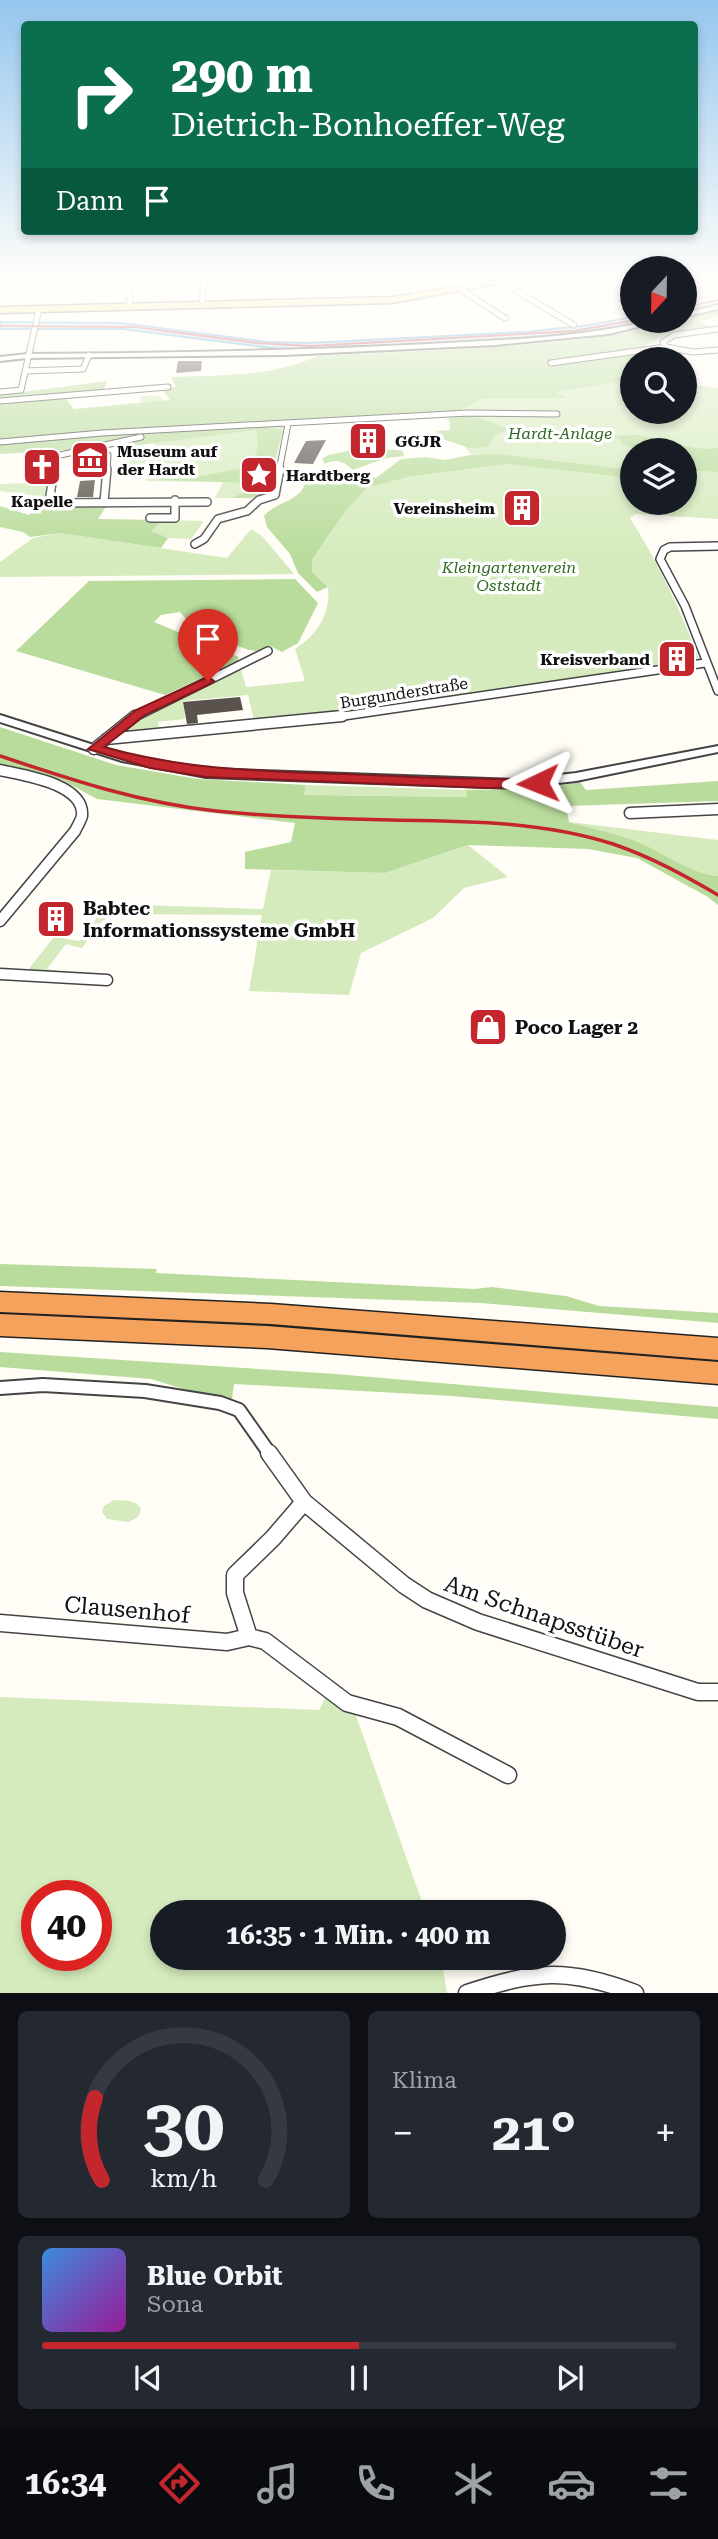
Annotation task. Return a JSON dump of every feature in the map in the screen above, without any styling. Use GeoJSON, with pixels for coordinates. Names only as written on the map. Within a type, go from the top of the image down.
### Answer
{"type":"FeatureCollection","features":[{"type":"Feature","properties":{"kind":"highway"},"geometry":{"type":"LineString","coordinates":[[0,1303],[295,1315],[718,1349]]}},
{"type":"Feature","properties":{"kind":"highway"},"geometry":{"type":"LineString","coordinates":[[0,1325],[289,1338],[718,1373]]}},
{"type":"Feature","properties":{"kind":"street"},"geometry":{"type":"LineString","coordinates":[[0,392],[21,390],[25,372]]}},
{"type":"Feature","properties":{"kind":"street"},"geometry":{"type":"LineString","coordinates":[[0,401],[168,387]]}},
{"type":"Feature","properties":{"kind":"street"},"geometry":{"type":"LineString","coordinates":[[0,442],[102,433],[468,413],[556,414]]}},
{"type":"Feature","properties":{"kind":"street"},"geometry":{"type":"LineString","coordinates":[[195,544],[204,539],[218,519],[247,511],[259,500],[275,495],[288,424]]}},
{"type":"Feature","properties":{"kind":"street"},"geometry":{"type":"LineString","coordinates":[[199,429],[106,443],[56,456],[51,477],[50,503],[175,500],[207,502]]}},
{"type":"Feature","properties":{"kind":"street"},"geometry":{"type":"LineString","coordinates":[[72,452],[108,454],[104,502]]}},
{"type":"Feature","properties":{"kind":"street"},"geometry":{"type":"LineString","coordinates":[[150,519],[175,518],[175,500]]}},
{"type":"Feature","properties":{"kind":"street"},"geometry":{"type":"LineString","coordinates":[[718,546],[670,547],[664,550],[660,559],[685,606],[718,691]]}},
{"type":"Feature","properties":{"kind":"street"},"geometry":{"type":"LineString","coordinates":[[94,749],[140,712],[268,651]]}},
{"type":"Feature","properties":{"kind":"street","name":"Burgunderstraße"},"geometry":{"type":"LineString","coordinates":[[106,738],[302,722],[718,658]]}},
{"type":"Feature","properties":{"kind":"street"},"geometry":{"type":"LineString","coordinates":[[0,718],[150,764],[206,773],[488,784],[538,783],[718,749]]}},
{"type":"Feature","properties":{"kind":"street"},"geometry":{"type":"LineString","coordinates":[[0,770],[61,786],[80,801],[82,815],[75,831],[0,921]]}},
{"type":"Feature","properties":{"kind":"street"},"geometry":{"type":"LineString","coordinates":[[630,813],[718,808]]}},
{"type":"Feature","properties":{"kind":"street"},"geometry":{"type":"LineString","coordinates":[[0,974],[107,979]]}},
{"type":"Feature","properties":{"kind":"street","name":"Am Schnapsstüber"},"geometry":{"type":"LineString","coordinates":[[0,1388],[43,1385],[145,1391],[220,1403],[239,1410],[304,1502],[404,1585],[427,1600],[478,1622],[698,1692],[718,1692]]}},
{"type":"Feature","properties":{"kind":"street"},"geometry":{"type":"LineString","coordinates":[[304,1502],[271,1543],[237,1571],[234,1580],[236,1592],[247,1622],[249,1637],[265,1641],[347,1703],[398,1717],[508,1775]]}},
{"type":"Feature","properties":{"kind":"street","name":"Clausenhof"},"geometry":{"type":"LineString","coordinates":[[0,1623],[227,1642],[249,1637]]}},
{"type":"Feature","properties":{"kind":"street"},"geometry":{"type":"LineString","coordinates":[[467,1993],[515,1977],[543,1972],[577,1973],[635,1993]]}},
{"type":"Feature","properties":{"kind":"green space"},"geometry":{"type":"Polygon","coordinates":[[[255,372],[620,372],[620,382],[555,392],[567,398],[483,398],[456,413],[283,423],[269,428],[283,430],[266,493],[251,498],[230,498],[255,489],[255,483],[159,480],[162,476],[202,476],[253,466],[258,445],[256,430],[132,446],[0,454],[0,395],[107,381],[103,392],[69,395],[66,399],[74,409],[170,400],[162,389],[176,387],[171,377],[255,372]]]}},
{"type":"Feature","properties":{"kind":"green space","name":"Kleingartenverein Oststadt"},"geometry":{"type":"Polygon","coordinates":[[[620,380],[620,424],[697,424],[697,386],[718,388],[718,519],[652,515],[697,515],[697,438],[620,438],[620,515],[634,515],[630,518],[669,588],[700,662],[255,724],[248,695],[183,701],[185,719],[158,722],[159,731],[124,732],[143,717],[241,669],[246,687],[305,681],[295,649],[310,637],[321,623],[328,597],[328,587],[312,572],[312,560],[345,512],[367,488],[408,477],[507,464],[541,467],[470,454],[447,419],[483,398],[565,397],[554,392],[620,380]]]}},
{"type":"Feature","properties":{"kind":"green space"},"geometry":{"type":"Polygon","coordinates":[[[157,395],[167,403],[262,426],[284,426],[271,483],[256,483],[255,489],[230,498],[215,498],[223,482],[146,481],[147,476],[122,476],[124,453],[153,450],[158,432],[142,406],[140,397],[157,395]]]}},
{"type":"Feature","properties":{"kind":"green space"},"geometry":{"type":"Polygon","coordinates":[[[467,414],[511,429],[495,435],[488,447],[470,448],[436,437],[437,431],[450,430],[450,420],[455,416],[467,414]]]}},
{"type":"Feature","properties":{"kind":"green space"},"geometry":{"type":"Polygon","coordinates":[[[636,435],[652,438],[620,438],[620,441],[601,437],[636,435]]]}},
{"type":"Feature","properties":{"kind":"green space"},"geometry":{"type":"Polygon","coordinates":[[[697,448],[718,448],[718,472],[697,471],[697,448]]]}},
{"type":"Feature","properties":{"kind":"green space"},"geometry":{"type":"Polygon","coordinates":[[[358,449],[402,450],[404,456],[386,458],[353,470],[340,462],[325,464],[322,459],[328,455],[358,449]]]}},
{"type":"Feature","properties":{"kind":"green space"},"geometry":{"type":"Polygon","coordinates":[[[497,454],[620,469],[620,477],[507,464],[408,477],[367,488],[345,512],[312,560],[312,572],[328,587],[317,592],[298,573],[290,554],[267,527],[264,516],[300,492],[304,487],[302,483],[335,481],[335,474],[339,471],[376,478],[401,459],[426,457],[445,460],[470,455],[497,454]]]}},
{"type":"Feature","properties":{"kind":"green space"},"geometry":{"type":"Polygon","coordinates":[[[0,484],[47,485],[45,497],[0,491],[0,484]]]}},
{"type":"Feature","properties":{"kind":"green space"},"geometry":{"type":"Polygon","coordinates":[[[107,505],[98,519],[162,520],[151,531],[168,538],[161,548],[60,533],[30,537],[23,532],[0,527],[0,506],[29,515],[38,507],[107,505]]]}},
{"type":"Feature","properties":{"kind":"green space"},"geometry":{"type":"Polygon","coordinates":[[[162,520],[204,521],[191,539],[168,538],[150,531],[162,520]]]}},
{"type":"Feature","properties":{"kind":"green space"},"geometry":{"type":"Polygon","coordinates":[[[251,529],[262,536],[294,574],[0,577],[0,562],[33,538],[60,533],[227,558],[251,529]]]}},
{"type":"Feature","properties":{"kind":"green space"},"geometry":{"type":"Polygon","coordinates":[[[295,579],[318,603],[298,643],[282,652],[270,646],[256,651],[249,650],[197,632],[180,612],[161,615],[154,622],[239,657],[237,662],[165,695],[16,651],[89,581],[295,579]]]}},
{"type":"Feature","properties":{"kind":"green space"},"geometry":{"type":"Polygon","coordinates":[[[0,727],[116,765],[198,779],[306,785],[304,795],[467,797],[467,790],[546,788],[580,782],[586,790],[718,781],[718,801],[566,806],[569,822],[634,840],[688,867],[718,876],[718,905],[637,858],[588,849],[468,845],[385,873],[245,869],[245,852],[291,842],[295,823],[97,799],[62,780],[0,764],[0,727]]]}},
{"type":"Feature","properties":{"kind":"green space"},"geometry":{"type":"Polygon","coordinates":[[[306,785],[467,790],[467,797],[304,795],[306,785]]]}},
{"type":"Feature","properties":{"kind":"green space"},"geometry":{"type":"Polygon","coordinates":[[[569,822],[718,840],[718,876],[688,867],[634,840],[569,822]]]}},
{"type":"Feature","properties":{"kind":"green space"},"geometry":{"type":"Polygon","coordinates":[[[468,845],[508,877],[464,888],[433,918],[361,953],[349,995],[249,991],[262,915],[114,914],[102,921],[82,948],[66,944],[47,969],[64,972],[28,970],[54,937],[80,941],[107,904],[263,909],[271,870],[385,873],[468,845]]]}},
{"type":"Feature","properties":{"kind":"green space"},"geometry":{"type":"Polygon","coordinates":[[[0,1264],[157,1269],[156,1273],[475,1289],[492,1287],[566,1296],[599,1306],[718,1313],[718,1323],[481,1303],[0,1286],[0,1264]]]}},
{"type":"Feature","properties":{"kind":"green space"},"geometry":{"type":"Polygon","coordinates":[[[0,1352],[336,1374],[718,1407],[718,1419],[452,1396],[234,1384],[232,1399],[216,1399],[151,1379],[0,1367],[0,1352]]]}},
{"type":"Feature","properties":{"kind":"green space"},"geometry":{"type":"Polygon","coordinates":[[[114,1500],[136,1504],[141,1509],[138,1517],[129,1522],[107,1519],[102,1512],[104,1506],[114,1500]]]}},
{"type":"Feature","properties":{"kind":"green space"},"geometry":{"type":"Polygon","coordinates":[[[327,1695],[355,1713],[421,1900],[150,1900],[150,1970],[443,1970],[447,1993],[0,1993],[0,1697],[319,1710],[327,1695]]]}},
{"type":"Feature","properties":{"kind":"building"},"geometry":{"type":"Polygon","coordinates":[[[326,440],[313,464],[294,463],[306,441],[326,440]]]}},
{"type":"Feature","properties":{"kind":"building"},"geometry":{"type":"Polygon","coordinates":[[[95,480],[93,497],[77,497],[80,481],[95,480]]]}},
{"type":"Feature","properties":{"kind":"building"},"geometry":{"type":"Polygon","coordinates":[[[240,697],[243,710],[197,715],[198,723],[187,724],[183,702],[240,697]]]}},
{"type":"Feature","properties":{"kind":"building","name":"Babtec Informationssysteme GmbH"},"geometry":{"type":"Polygon","coordinates":[[[67,909],[69,917],[61,931],[38,926],[50,910],[67,909]]]}},
{"type":"Feature","properties":{"kind":"railway"},"geometry":{"type":"LineString","coordinates":[[0,756],[107,790],[188,807],[304,817],[475,822],[586,836],[627,849],[718,895]]}},
{"type":"Feature","properties":{"kind":"place","name":"GGJR"},"geometry":{"type":"Point","coordinates":[368,441]}},
{"type":"Feature","properties":{"kind":"place","name":"Museum auf der Hardt"},"geometry":{"type":"Point","coordinates":[90,460]}},
{"type":"Feature","properties":{"kind":"place","name":"Kapelle"},"geometry":{"type":"Point","coordinates":[42,467]}},
{"type":"Feature","properties":{"kind":"place","name":"Hardtberg"},"geometry":{"type":"Point","coordinates":[259,475]}},
{"type":"Feature","properties":{"kind":"place","name":"Vereinsheim"},"geometry":{"type":"Point","coordinates":[522,508]}},
{"type":"Feature","properties":{"kind":"place","name":"Kreisverband"},"geometry":{"type":"Point","coordinates":[677,659]}},
{"type":"Feature","properties":{"kind":"place","name":"Babtec Informationssysteme GmbH"},"geometry":{"type":"Point","coordinates":[56,919]}},
{"type":"Feature","properties":{"kind":"place","name":"Poco Lager 2"},"geometry":{"type":"Point","coordinates":[488,1027]}},
{"type":"Feature","properties":{"kind":"route"},"geometry":{"type":"LineString","coordinates":[[208,681],[140,712],[94,749],[126,759],[206,773],[488,784],[538,783]]}},
{"type":"Feature","properties":{"kind":"park label","name":"Hardt-Anlage"},"geometry":{"type":"Point","coordinates":[560,433]}}]}
